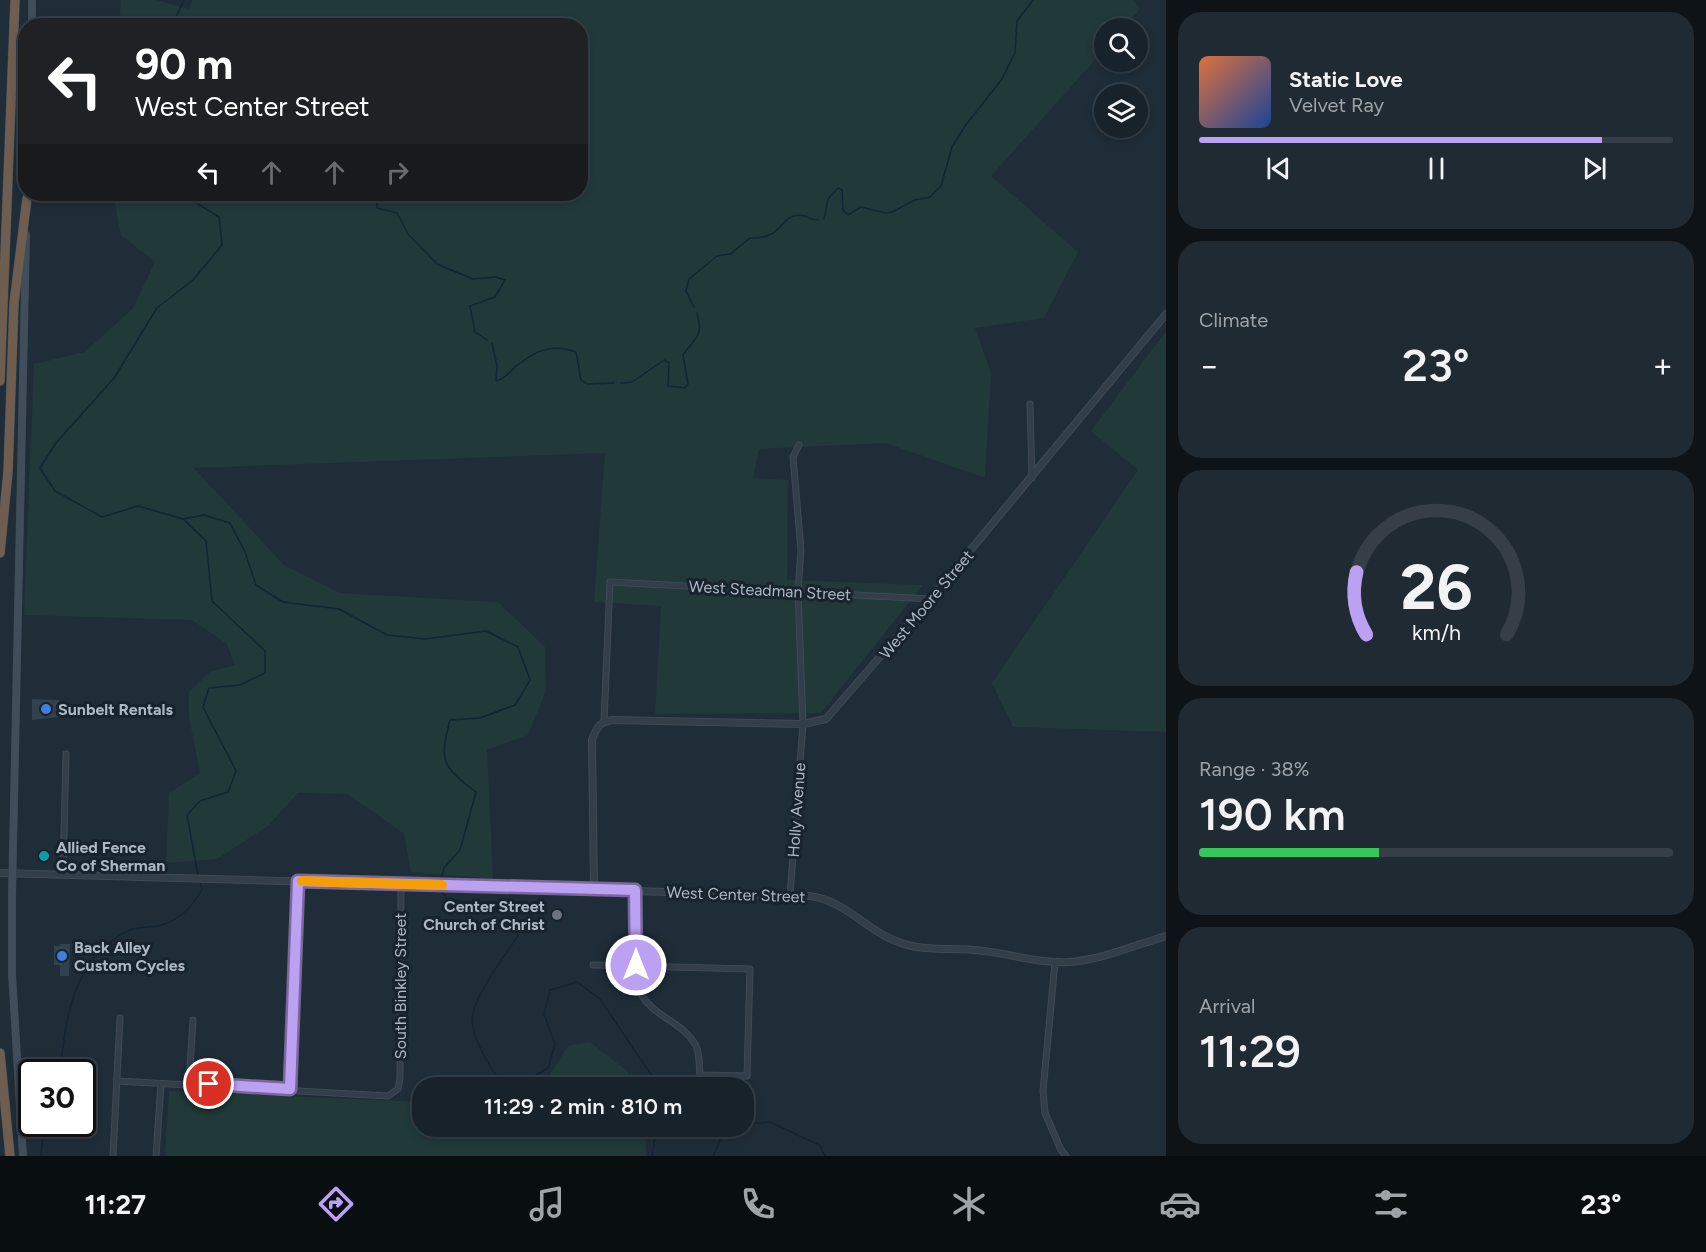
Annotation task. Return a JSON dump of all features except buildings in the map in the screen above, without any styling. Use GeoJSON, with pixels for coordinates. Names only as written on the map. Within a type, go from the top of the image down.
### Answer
{"type":"FeatureCollection","features":[{"type":"Feature","properties":{"kind":"highway"},"geometry":{"type":"LineString","coordinates":[[0,381],[15,0]]}},
{"type":"Feature","properties":{"kind":"highway"},"geometry":{"type":"LineString","coordinates":[[0,553],[8,472],[14,303],[26,201]]}},
{"type":"Feature","properties":{"kind":"highway"},"geometry":{"type":"LineString","coordinates":[[0,1053],[10,1156]]}},
{"type":"Feature","properties":{"kind":"main road"},"geometry":{"type":"LineString","coordinates":[[32,0],[32,18]]}},
{"type":"Feature","properties":{"kind":"main road"},"geometry":{"type":"LineString","coordinates":[[23,1156],[12,974],[27,201]]}},
{"type":"Feature","properties":{"kind":"street","name":"West Moore Street"},"geometry":{"type":"LineString","coordinates":[[604,721],[803,724],[818,723],[834,713],[1032,478],[1166,314]]}},
{"type":"Feature","properties":{"kind":"street"},"geometry":{"type":"LineString","coordinates":[[1030,404],[1032,478]]}},
{"type":"Feature","properties":{"kind":"street","name":"Holly Avenue"},"geometry":{"type":"LineString","coordinates":[[790,895],[803,724],[798,591],[801,550],[793,457],[799,445]]}},
{"type":"Feature","properties":{"kind":"street","name":"West Steadman Street"},"geometry":{"type":"LineString","coordinates":[[604,721],[610,582],[930,599]]}},
{"type":"Feature","properties":{"kind":"street"},"geometry":{"type":"LineString","coordinates":[[594,889],[592,740],[597,727],[604,721]]}},
{"type":"Feature","properties":{"kind":"street"},"geometry":{"type":"LineString","coordinates":[[63,874],[66,754]]}},
{"type":"Feature","properties":{"kind":"street","name":"West Center Street"},"geometry":{"type":"LineString","coordinates":[[0,873],[822,897],[839,904],[885,937],[903,944],[987,951],[1054,962],[1085,960],[1166,936]]}},
{"type":"Feature","properties":{"kind":"street"},"geometry":{"type":"LineString","coordinates":[[117,1081],[290,1089],[298,881]]}},
{"type":"Feature","properties":{"kind":"street","name":"South Binkley Street"},"geometry":{"type":"LineString","coordinates":[[290,1089],[388,1096],[398,1089],[400,1078],[400,884]]}},
{"type":"Feature","properties":{"kind":"street"},"geometry":{"type":"LineString","coordinates":[[593,965],[636,965],[750,969],[747,1076],[700,1076],[697,1046],[678,1024],[653,1011],[638,987],[636,965],[635,890]]}},
{"type":"Feature","properties":{"kind":"street"},"geometry":{"type":"LineString","coordinates":[[1054,962],[1043,1091],[1045,1113],[1051,1130],[1066,1156]]}},
{"type":"Feature","properties":{"kind":"street"},"geometry":{"type":"LineString","coordinates":[[113,1156],[120,1018]]}},
{"type":"Feature","properties":{"kind":"street"},"geometry":{"type":"LineString","coordinates":[[189,1083],[193,1020]]}},
{"type":"Feature","properties":{"kind":"street"},"geometry":{"type":"LineString","coordinates":[[156,1156],[161,1084]]}},
{"type":"Feature","properties":{"kind":"green space"},"geometry":{"type":"Polygon","coordinates":[[[121,0],[156,0],[189,9],[192,0],[1133,0],[1140,9],[1132,18],[1094,18],[1094,61],[991,176],[1078,252],[1044,318],[975,328],[991,373],[985,478],[886,443],[759,449],[753,478],[788,480],[787,580],[923,585],[821,713],[655,714],[661,606],[594,602],[605,453],[194,468],[284,565],[340,593],[498,602],[545,647],[546,691],[528,735],[487,750],[493,879],[411,872],[404,834],[348,794],[298,793],[268,826],[217,859],[166,863],[169,793],[200,773],[189,717],[189,692],[210,672],[235,665],[227,644],[192,620],[24,615],[34,364],[85,352],[133,308],[155,262],[121,235],[114,201],[588,201],[588,18],[120,18],[121,0]]]}},
{"type":"Feature","properties":{"kind":"green space"},"geometry":{"type":"Polygon","coordinates":[[[1166,331],[1166,732],[1013,727],[992,683],[1138,470],[1091,431],[1166,331]]]}},
{"type":"Feature","properties":{"kind":"green space"},"geometry":{"type":"Polygon","coordinates":[[[590,1042],[627,1071],[630,1077],[548,1077],[568,1046],[590,1042]]]}},
{"type":"Feature","properties":{"kind":"green space"},"geometry":{"type":"Polygon","coordinates":[[[169,1091],[412,1102],[412,1137],[645,1137],[646,1156],[165,1156],[169,1091]]]}},
{"type":"Feature","properties":{"kind":"waterway"},"geometry":{"type":"LineString","coordinates":[[176,18],[184,0]]}},
{"type":"Feature","properties":{"kind":"waterway"},"geometry":{"type":"LineString","coordinates":[[824,219],[828,199],[838,188],[842,190],[843,210],[848,215],[861,207],[886,213],[892,212],[915,200],[930,197],[941,186],[952,147],[965,126],[1002,79],[1015,53],[1017,21],[1033,0]]}},
{"type":"Feature","properties":{"kind":"waterway"},"geometry":{"type":"LineString","coordinates":[[193,201],[219,217],[222,245],[193,280],[157,308],[114,378],[56,443],[40,468],[55,491],[102,517],[138,506],[183,519],[206,541],[212,601],[265,651],[265,673],[240,685],[209,688],[203,707],[236,771],[228,792],[200,801],[187,815],[198,875]]}},
{"type":"Feature","properties":{"kind":"waterway"},"geometry":{"type":"LineString","coordinates":[[378,201],[377,208],[397,213],[408,234],[437,264],[473,279],[496,277],[505,280],[495,297],[470,306],[475,332],[487,340]]}},
{"type":"Feature","properties":{"kind":"waterway"},"geometry":{"type":"LineString","coordinates":[[694,307],[686,291],[689,279],[717,256],[730,254],[750,238],[769,235],[793,216],[801,215],[818,220]]}},
{"type":"Feature","properties":{"kind":"waterway"},"geometry":{"type":"LineString","coordinates":[[621,383],[632,382],[664,360],[669,363],[668,386],[685,388],[688,384],[683,355],[699,333],[697,313]]}},
{"type":"Feature","properties":{"kind":"waterway"},"geometry":{"type":"LineString","coordinates":[[492,343],[497,366],[496,381],[536,353],[558,348],[576,352],[581,380],[587,384],[614,383]]}},
{"type":"Feature","properties":{"kind":"waterway"},"geometry":{"type":"LineString","coordinates":[[183,519],[204,515],[230,523],[245,552],[256,585],[283,602],[339,609],[387,635],[425,639],[486,631],[518,647],[530,680],[515,705],[480,718],[450,720],[444,754],[446,762],[456,776],[476,792],[460,850],[444,868],[439,885]]}},
{"type":"Feature","properties":{"kind":"waterway"},"geometry":{"type":"LineString","coordinates":[[62,1059],[65,1030],[76,990],[84,972],[96,955],[111,941],[130,930],[162,925],[181,915],[202,889],[200,882]]}},
{"type":"Feature","properties":{"kind":"waterway"},"geometry":{"type":"LineString","coordinates":[[439,889],[447,898],[487,907],[515,919],[518,936],[486,984],[476,1004],[472,1021],[476,1038],[497,1077]]}},
{"type":"Feature","properties":{"kind":"waterway"},"geometry":{"type":"LineString","coordinates":[[533,1077],[548,1068],[555,1044],[544,1014],[550,990],[577,982],[600,999],[653,1077]]}},
{"type":"Feature","properties":{"kind":"waterway"},"geometry":{"type":"LineString","coordinates":[[754,1123],[770,1122],[819,1145],[825,1156]]}},
{"type":"Feature","properties":{"kind":"waterway"},"geometry":{"type":"LineString","coordinates":[[41,1156],[43,1137]]}},
{"type":"Feature","properties":{"kind":"waterway"},"geometry":{"type":"LineString","coordinates":[[652,1156],[655,1137]]}},
{"type":"Feature","properties":{"kind":"waterway"},"geometry":{"type":"LineString","coordinates":[[713,1156],[721,1137]]}},
{"type":"Feature","properties":{"kind":"slow traffic"},"geometry":{"type":"LineString","coordinates":[[302,881],[442,885]]}},
{"type":"Feature","properties":{"kind":"place","name":"Sunbelt Rentals"},"geometry":{"type":"Point","coordinates":[46,709]}},
{"type":"Feature","properties":{"kind":"place","name":"Allied Fence Co of Sherman"},"geometry":{"type":"Point","coordinates":[44,856]}},
{"type":"Feature","properties":{"kind":"place","name":"Center Street Church of Christ"},"geometry":{"type":"Point","coordinates":[557,915]}},
{"type":"Feature","properties":{"kind":"place","name":"Back Alley Custom Cycles"},"geometry":{"type":"Point","coordinates":[62,956]}},
{"type":"Feature","properties":{"kind":"route"},"geometry":{"type":"LineString","coordinates":[[209,1084],[290,1089],[298,881],[635,890],[636,965]]}}]}
